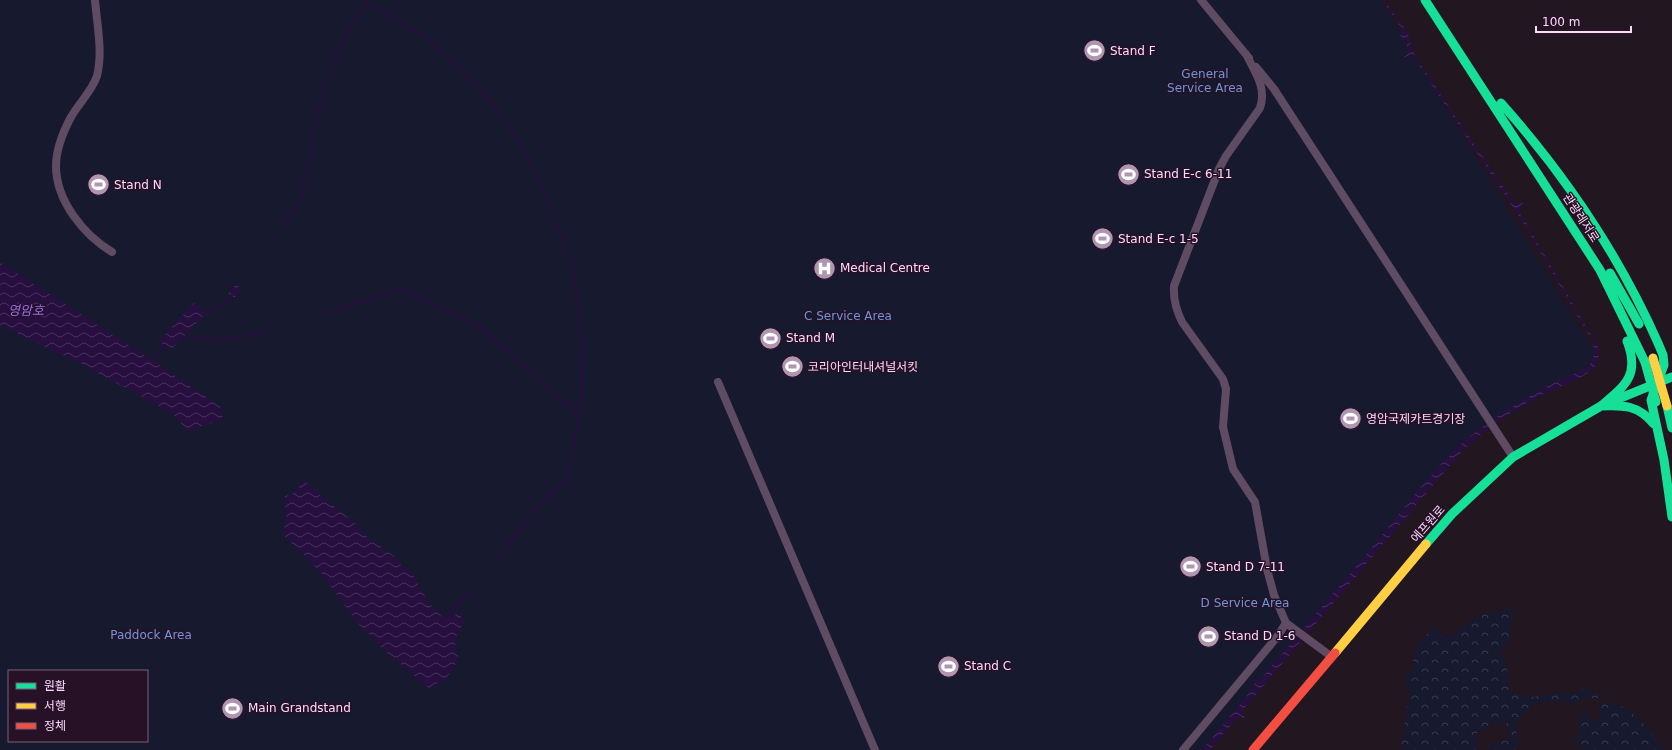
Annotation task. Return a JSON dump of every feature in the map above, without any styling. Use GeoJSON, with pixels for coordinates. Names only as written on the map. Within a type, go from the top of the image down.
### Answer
{"type":"FeatureCollection","features":[{"type":"Feature","properties":{"kind":"main road","name":"관광레저로"},"geometry":{"type":"LineString","coordinates":[[1425,0],[1600,270],[1650,357],[1667,406],[1672,428]]}},
{"type":"Feature","properties":{"kind":"main road","name":"관광레저로"},"geometry":{"type":"LineString","coordinates":[[1440,6],[1618,285],[1645,338]]}},
{"type":"Feature","properties":{"kind":"main road"},"geometry":{"type":"LineString","coordinates":[[1501,103],[1547,158],[1610,250],[1632,289],[1664,358],[1663,374],[1653,392],[1651,400],[1664,460],[1672,517]]}},
{"type":"Feature","properties":{"kind":"main road"},"geometry":{"type":"LineString","coordinates":[[1498,113],[1529,170],[1599,282],[1616,314],[1637,365],[1649,378],[1665,387],[1672,396]]}},
{"type":"Feature","properties":{"kind":"main road"},"geometry":{"type":"LineString","coordinates":[[1658,344],[1667,355],[1672,357]]}},
{"type":"Feature","properties":{"kind":"main road"},"geometry":{"type":"LineString","coordinates":[[1601,406],[1627,384],[1634,367],[1633,353]]}},
{"type":"Feature","properties":{"kind":"main road","name":"관광레저로"},"geometry":{"type":"LineString","coordinates":[[1650,357],[1657,405],[1672,470]]}},
{"type":"Feature","properties":{"kind":"main road","name":"에프원로"},"geometry":{"type":"LineString","coordinates":[[1253,750],[1452,514],[1513,457],[1601,406],[1672,376]]}},
{"type":"Feature","properties":{"kind":"main road"},"geometry":{"type":"LineString","coordinates":[[1601,406],[1621,406],[1640,410],[1648,415],[1655,424]]}},
{"type":"Feature","properties":{"kind":"street"},"geometry":{"type":"LineString","coordinates":[[95,0],[99,44],[98,70],[93,85],[72,117],[62,137],[56,166],[60,189],[77,222],[96,241],[112,252]]}},
{"type":"Feature","properties":{"kind":"street"},"geometry":{"type":"LineString","coordinates":[[1201,0],[1280,98],[1513,457]]}},
{"type":"Feature","properties":{"kind":"street"},"geometry":{"type":"LineString","coordinates":[[1246,54],[1259,81],[1263,98],[1260,108]]}},
{"type":"Feature","properties":{"kind":"street"},"geometry":{"type":"LineString","coordinates":[[1280,98],[1276,95],[1272,95],[1268,98],[1226,156],[1219,169],[1174,286],[1173,296],[1177,314],[1223,379],[1226,389],[1223,427],[1233,469],[1255,502],[1274,595],[1286,623],[1332,656]]}},
{"type":"Feature","properties":{"kind":"street"},"geometry":{"type":"LineString","coordinates":[[718,382],[875,750]]}},
{"type":"Feature","properties":{"kind":"street"},"geometry":{"type":"LineString","coordinates":[[1183,750],[1277,637],[1286,623]]}},
{"type":"Feature","properties":{"kind":"green space","name":"코리아인터내셔널서킷"},"geometry":{"type":"Polygon","coordinates":[[[0,0],[1381,0],[1598,358],[1574,376],[1461,445],[1206,750],[0,750],[0,0]]]}},
{"type":"Feature","properties":{"kind":"green space"},"geometry":{"type":"Polygon","coordinates":[[[1514,609],[1509,640],[1501,651],[1509,676],[1508,687],[1511,692],[1532,697],[1563,693],[1577,693],[1585,688],[1593,695],[1613,698],[1589,698],[1575,705],[1566,700],[1536,703],[1515,722],[1517,735],[1515,750],[1488,749],[1491,745],[1510,739],[1506,722],[1491,725],[1475,734],[1478,750],[1403,750],[1400,748],[1410,694],[1405,678],[1414,667],[1414,655],[1419,644],[1434,625],[1444,638],[1449,637],[1479,615],[1514,609]]]}},
{"type":"Feature","properties":{"kind":"green space"},"geometry":{"type":"Polygon","coordinates":[[[1611,703],[1626,708],[1643,723],[1665,750],[1582,750],[1574,738],[1581,732],[1578,723],[1582,710],[1586,709],[1589,721],[1600,719],[1598,705],[1611,703]]]}},
{"type":"Feature","properties":{"kind":"water"},"geometry":{"type":"Polygon","coordinates":[[[1382,0],[1384,0],[1408,33],[1412,49],[1419,62],[1514,203],[1522,202],[1523,204],[1519,211],[1598,347],[1599,359],[1596,365],[1584,376],[1543,394],[1517,409],[1489,428],[1463,450],[1242,711],[1245,718],[1237,718],[1210,750],[1202,750],[1255,686],[1253,678],[1260,680],[1436,469],[1472,435],[1485,425],[1542,389],[1587,368],[1594,355],[1592,341],[1524,224],[1412,55],[1404,57],[1408,50],[1405,38],[1400,38],[1402,29],[1382,0]]]}},
{"type":"Feature","properties":{"kind":"water","name":"영암호"},"geometry":{"type":"Polygon","coordinates":[[[0,262],[152,360],[220,406],[223,419],[188,431],[172,413],[85,366],[0,325],[0,262]]]}},
{"type":"Feature","properties":{"kind":"water"},"geometry":{"type":"Polygon","coordinates":[[[236,284],[242,289],[235,297],[231,297],[228,294],[236,284]]]}},
{"type":"Feature","properties":{"kind":"water"},"geometry":{"type":"Polygon","coordinates":[[[194,303],[206,313],[171,350],[159,341],[194,303]]]}},
{"type":"Feature","properties":{"kind":"water"},"geometry":{"type":"Polygon","coordinates":[[[303,479],[312,488],[318,490],[319,494],[355,523],[370,540],[380,545],[383,551],[389,552],[398,560],[400,564],[412,573],[429,603],[443,618],[463,612],[461,617],[463,624],[455,641],[459,659],[444,682],[437,683],[431,690],[384,650],[357,622],[320,572],[283,534],[287,513],[284,502],[285,496],[292,494],[297,490],[303,479]]]}},
{"type":"Feature","properties":{"kind":"waterway"},"geometry":{"type":"LineString","coordinates":[[283,227],[301,199],[322,95],[348,31],[367,2],[428,38],[481,89],[507,123],[529,158],[555,218],[571,264],[583,343],[581,400],[574,442],[564,480],[535,509],[498,558]]}},
{"type":"Feature","properties":{"kind":"waterway"},"geometry":{"type":"LineString","coordinates":[[329,312],[402,289],[481,327],[579,416]]}},
{"type":"Feature","properties":{"kind":"waterway"},"geometry":{"type":"LineString","coordinates":[[206,313],[224,305],[232,295]]}},
{"type":"Feature","properties":{"kind":"waterway"},"geometry":{"type":"LineString","coordinates":[[183,337],[223,340],[266,332]]}},
{"type":"Feature","properties":{"kind":"waterway"},"geometry":{"type":"LineString","coordinates":[[152,360],[165,345]]}},
{"type":"Feature","properties":{"kind":"waterway"},"geometry":{"type":"LineString","coordinates":[[446,617],[469,591]]}},
{"type":"Feature","properties":{"kind":"traffic: fast"},"geometry":{"type":"LineString","coordinates":[[1425,0],[1600,270],[1645,362]]}},
{"type":"Feature","properties":{"kind":"traffic: fast"},"geometry":{"type":"LineString","coordinates":[[1501,103],[1547,158],[1589,217],[1626,278],[1643,310],[1663,355],[1664,365],[1651,400],[1664,460],[1672,517]]}},
{"type":"Feature","properties":{"kind":"traffic: fast"},"geometry":{"type":"LineString","coordinates":[[1610,273],[1639,324]]}},
{"type":"Feature","properties":{"kind":"traffic: fast"},"geometry":{"type":"LineString","coordinates":[[1601,406],[1624,385],[1631,371],[1631,353],[1627,341]]}},
{"type":"Feature","properties":{"kind":"traffic: fast"},"geometry":{"type":"LineString","coordinates":[[1645,362],[1656,402]]}},
{"type":"Feature","properties":{"kind":"traffic: fast"},"geometry":{"type":"LineString","coordinates":[[1426,544],[1452,514],[1513,457],[1601,406],[1672,377]]}},
{"type":"Feature","properties":{"kind":"traffic: fast"},"geometry":{"type":"LineString","coordinates":[[1601,406],[1624,406],[1636,410],[1642,413],[1654,424]]}},
{"type":"Feature","properties":{"kind":"traffic: fast"},"geometry":{"type":"LineString","coordinates":[[1667,406],[1672,428]]}},
{"type":"Feature","properties":{"kind":"traffic: slow"},"geometry":{"type":"LineString","coordinates":[[1653,358],[1667,406]]}},
{"type":"Feature","properties":{"kind":"traffic: slow"},"geometry":{"type":"LineString","coordinates":[[1335,653],[1426,544]]}},
{"type":"Feature","properties":{"kind":"traffic: jam"},"geometry":{"type":"LineString","coordinates":[[1253,750],[1335,653]]}},
{"type":"Feature","properties":{"kind":"place","name":"Stand F"},"geometry":{"type":"Point","coordinates":[1094,51]}},
{"type":"Feature","properties":{"kind":"place","name":"Stand E-c 6-11"},"geometry":{"type":"Point","coordinates":[1128,174]}},
{"type":"Feature","properties":{"kind":"place","name":"Stand N"},"geometry":{"type":"Point","coordinates":[98,185]}},
{"type":"Feature","properties":{"kind":"place","name":"Stand E-c 1-5"},"geometry":{"type":"Point","coordinates":[1103,239]}},
{"type":"Feature","properties":{"kind":"place","name":"Medical Centre"},"geometry":{"type":"Point","coordinates":[824,268]}},
{"type":"Feature","properties":{"kind":"place","name":"Stand M"},"geometry":{"type":"Point","coordinates":[770,338]}},
{"type":"Feature","properties":{"kind":"place","name":"코리아인터내셔널서킷"},"geometry":{"type":"Point","coordinates":[793,367]}},
{"type":"Feature","properties":{"kind":"place","name":"영암국제카트경기장"},"geometry":{"type":"Point","coordinates":[1351,419]}},
{"type":"Feature","properties":{"kind":"place","name":"Stand D 7-11"},"geometry":{"type":"Point","coordinates":[1191,567]}},
{"type":"Feature","properties":{"kind":"place","name":"Stand D 1-6"},"geometry":{"type":"Point","coordinates":[1209,636]}},
{"type":"Feature","properties":{"kind":"place","name":"Stand C"},"geometry":{"type":"Point","coordinates":[948,666]}},
{"type":"Feature","properties":{"kind":"place","name":"Main Grandstand"},"geometry":{"type":"Point","coordinates":[233,708]}},
{"type":"Feature","properties":{"kind":"park label","name":"General Service Area"},"geometry":{"type":"Point","coordinates":[1205,81]}},
{"type":"Feature","properties":{"kind":"park label","name":"C Service Area"},"geometry":{"type":"Point","coordinates":[848,316]}},
{"type":"Feature","properties":{"kind":"park label","name":"D Service Area"},"geometry":{"type":"Point","coordinates":[1245,603]}},
{"type":"Feature","properties":{"kind":"park label","name":"Paddock Area"},"geometry":{"type":"Point","coordinates":[151,635]}}]}
